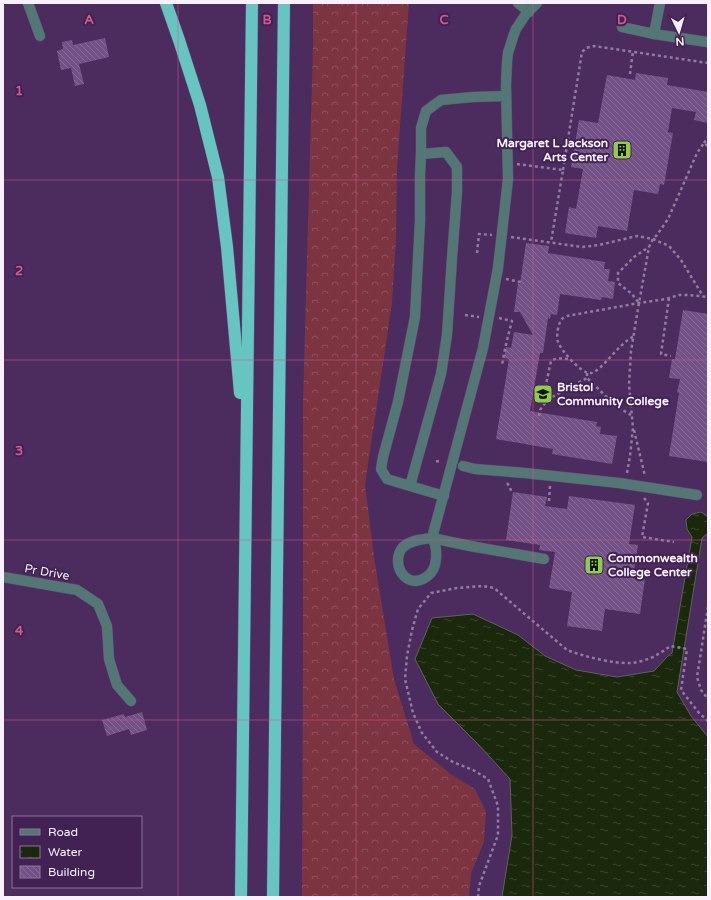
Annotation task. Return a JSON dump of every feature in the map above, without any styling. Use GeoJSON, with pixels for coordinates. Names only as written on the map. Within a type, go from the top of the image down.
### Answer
{"type":"FeatureCollection","features":[{"type":"Feature","properties":{"kind":"highway"},"geometry":{"type":"LineString","coordinates":[[166,3],[200,105],[222,201],[238,362],[246,489]]}},
{"type":"Feature","properties":{"kind":"highway"},"geometry":{"type":"LineString","coordinates":[[241,897],[252,3]]}},
{"type":"Feature","properties":{"kind":"highway"},"geometry":{"type":"LineString","coordinates":[[274,897],[284,3]]}},
{"type":"Feature","properties":{"kind":"street"},"geometry":{"type":"LineString","coordinates":[[28,3],[40,36]]}},
{"type":"Feature","properties":{"kind":"street"},"geometry":{"type":"LineString","coordinates":[[518,3],[528,12]]}},
{"type":"Feature","properties":{"kind":"street"},"geometry":{"type":"LineString","coordinates":[[537,3],[528,12],[516,29],[510,45],[507,62],[506,96],[508,179],[498,268],[483,348],[432,538],[435,542],[436,563],[429,576],[421,580],[415,580],[405,577],[401,573],[398,561],[400,552],[407,544],[418,540],[432,538],[544,559]]}},
{"type":"Feature","properties":{"kind":"street"},"geometry":{"type":"LineString","coordinates":[[654,34],[660,3]]}},
{"type":"Feature","properties":{"kind":"street"},"geometry":{"type":"LineString","coordinates":[[622,28],[707,42]]}},
{"type":"Feature","properties":{"kind":"street"},"geometry":{"type":"LineString","coordinates":[[444,496],[410,484],[387,478],[382,469],[383,457],[398,402],[415,317],[420,221],[421,128],[426,111],[441,100],[506,96]]}},
{"type":"Feature","properties":{"kind":"street"},"geometry":{"type":"LineString","coordinates":[[410,484],[440,374],[447,335],[457,192],[457,167],[446,152],[421,154]]}},
{"type":"Feature","properties":{"kind":"street"},"geometry":{"type":"LineString","coordinates":[[463,466],[475,469],[625,484],[645,491],[697,495]]}},
{"type":"Feature","properties":{"kind":"street","name":"Pr Drive"},"geometry":{"type":"LineString","coordinates":[[3,577],[77,590],[98,604],[107,626],[109,659],[117,685],[130,701]]}},
{"type":"Feature","properties":{"kind":"path"},"geometry":{"type":"LineString","coordinates":[[551,242],[582,52],[586,48],[594,46],[708,63]]}},
{"type":"Feature","properties":{"kind":"path"},"geometry":{"type":"LineString","coordinates":[[630,74],[633,51]]}},
{"type":"Feature","properties":{"kind":"path"},"geometry":{"type":"LineString","coordinates":[[674,542],[642,537],[648,503],[633,428],[629,371],[633,337],[649,247],[653,238],[657,235],[668,219],[697,153],[708,137]]}},
{"type":"Feature","properties":{"kind":"path"},"geometry":{"type":"LineString","coordinates":[[704,143],[708,146]]}},
{"type":"Feature","properties":{"kind":"path"},"geometry":{"type":"LineString","coordinates":[[508,163],[563,170]]}},
{"type":"Feature","properties":{"kind":"path"},"geometry":{"type":"LineString","coordinates":[[477,254],[479,234],[493,235]]}},
{"type":"Feature","properties":{"kind":"path"},"geometry":{"type":"LineString","coordinates":[[510,237],[582,247],[599,245],[637,236],[653,238],[668,246],[682,260],[703,296]]}},
{"type":"Feature","properties":{"kind":"path"},"geometry":{"type":"LineString","coordinates":[[639,303],[632,294],[618,283],[618,273],[634,257],[649,247]]}},
{"type":"Feature","properties":{"kind":"path"},"geometry":{"type":"LineString","coordinates":[[506,279],[521,282]]}},
{"type":"Feature","properties":{"kind":"path"},"geometry":{"type":"LineString","coordinates":[[633,337],[620,346],[598,369],[590,374],[586,373],[570,359],[558,342],[557,335],[559,323],[562,319],[568,316],[679,295],[708,297]]}},
{"type":"Feature","properties":{"kind":"path"},"geometry":{"type":"LineString","coordinates":[[669,298],[661,354],[671,356]]}},
{"type":"Feature","properties":{"kind":"path"},"geometry":{"type":"LineString","coordinates":[[465,315],[480,318]]}},
{"type":"Feature","properties":{"kind":"path"},"geometry":{"type":"LineString","coordinates":[[498,318],[512,321],[504,349],[502,366]]}},
{"type":"Feature","properties":{"kind":"path"},"geometry":{"type":"LineString","coordinates":[[552,397],[545,389],[551,361],[561,358],[570,359]]}},
{"type":"Feature","properties":{"kind":"path"},"geometry":{"type":"LineString","coordinates":[[587,373],[588,378],[622,410],[632,415]]}},
{"type":"Feature","properties":{"kind":"path"},"geometry":{"type":"LineString","coordinates":[[539,416],[540,410],[544,403],[552,397],[588,378]]}},
{"type":"Feature","properties":{"kind":"path"},"geometry":{"type":"LineString","coordinates":[[625,484],[633,428]]}},
{"type":"Feature","properties":{"kind":"path"},"geometry":{"type":"LineString","coordinates":[[549,501],[552,476]]}},
{"type":"Feature","properties":{"kind":"path"},"geometry":{"type":"LineString","coordinates":[[478,897],[479,886],[498,835],[498,806],[488,779],[473,770],[453,762],[437,752],[422,733],[413,713],[405,679],[407,656],[418,609],[431,593],[457,588],[483,586],[494,588],[567,650],[577,654],[617,662],[631,663],[659,654],[670,646],[687,649],[682,690],[699,713],[708,722]]}},
{"type":"Feature","properties":{"kind":"path"},"geometry":{"type":"LineString","coordinates":[[708,607],[697,677],[701,690],[708,699]]}},
{"type":"Feature","properties":{"kind":"green space"},"geometry":{"type":"Polygon","coordinates":[[[313,3],[409,3],[397,167],[396,238],[392,303],[365,485],[374,557],[394,679],[414,744],[452,775],[475,789],[486,812],[484,842],[471,873],[469,897],[302,897],[303,402],[313,3]]]}},
{"type":"Feature","properties":{"kind":"water"},"geometry":{"type":"Polygon","coordinates":[[[701,512],[708,517],[708,533],[702,538],[677,692],[691,716],[708,737],[708,897],[502,897],[512,835],[510,779],[438,704],[415,659],[432,618],[473,614],[518,635],[545,656],[576,670],[617,677],[654,671],[672,653],[692,537],[687,529],[686,520],[692,514],[701,512]]]}},
{"type":"Feature","properties":{"kind":"building"},"geometry":{"type":"Polygon","coordinates":[[[105,38],[109,57],[79,64],[84,84],[75,86],[71,68],[61,70],[57,51],[63,49],[62,42],[72,40],[73,45],[105,38]]]}},
{"type":"Feature","properties":{"kind":"building","name":"Margaret L Jackson Arts Center"},"geometry":{"type":"Polygon","coordinates":[[[636,73],[668,78],[667,85],[708,92],[708,123],[694,120],[696,112],[672,108],[668,132],[673,133],[664,185],[660,184],[658,194],[634,190],[627,231],[598,226],[596,238],[565,233],[569,207],[576,209],[583,169],[571,167],[579,120],[598,123],[607,75],[635,80],[636,73]]]}},
{"type":"Feature","properties":{"kind":"building"},"geometry":{"type":"Polygon","coordinates":[[[526,243],[549,246],[548,253],[605,262],[604,269],[610,269],[608,281],[615,282],[613,299],[602,297],[601,300],[560,294],[557,315],[551,314],[550,319],[548,318],[543,353],[540,353],[530,411],[597,422],[596,426],[601,427],[600,434],[617,436],[612,464],[552,454],[553,449],[496,439],[509,359],[504,358],[506,347],[511,348],[514,332],[533,335],[520,312],[514,312],[526,243]]]}},
{"type":"Feature","properties":{"kind":"building"},"geometry":{"type":"Polygon","coordinates":[[[683,310],[708,314],[708,462],[669,456],[680,379],[669,378],[672,359],[675,359],[683,310]]]}},
{"type":"Feature","properties":{"kind":"building","name":"Commonwealth College Center"},"geometry":{"type":"Polygon","coordinates":[[[513,492],[547,497],[545,506],[567,509],[569,496],[635,505],[629,544],[638,545],[633,578],[645,579],[640,614],[605,609],[602,631],[567,626],[572,592],[549,588],[555,552],[539,550],[540,545],[506,540],[513,492]]]}},
{"type":"Feature","properties":{"kind":"building"},"geometry":{"type":"Polygon","coordinates":[[[142,712],[147,730],[131,735],[129,729],[107,736],[102,720],[124,714],[125,717],[142,712]]]}},
{"type":"Feature","properties":{"kind":"place","name":"Margaret L Jackson Arts Center"},"geometry":{"type":"Point","coordinates":[622,150]}},
{"type":"Feature","properties":{"kind":"place","name":"Bristol Community College"},"geometry":{"type":"Point","coordinates":[543,394]}},
{"type":"Feature","properties":{"kind":"place","name":"Commonwealth College Center"},"geometry":{"type":"Point","coordinates":[594,565]}}]}
